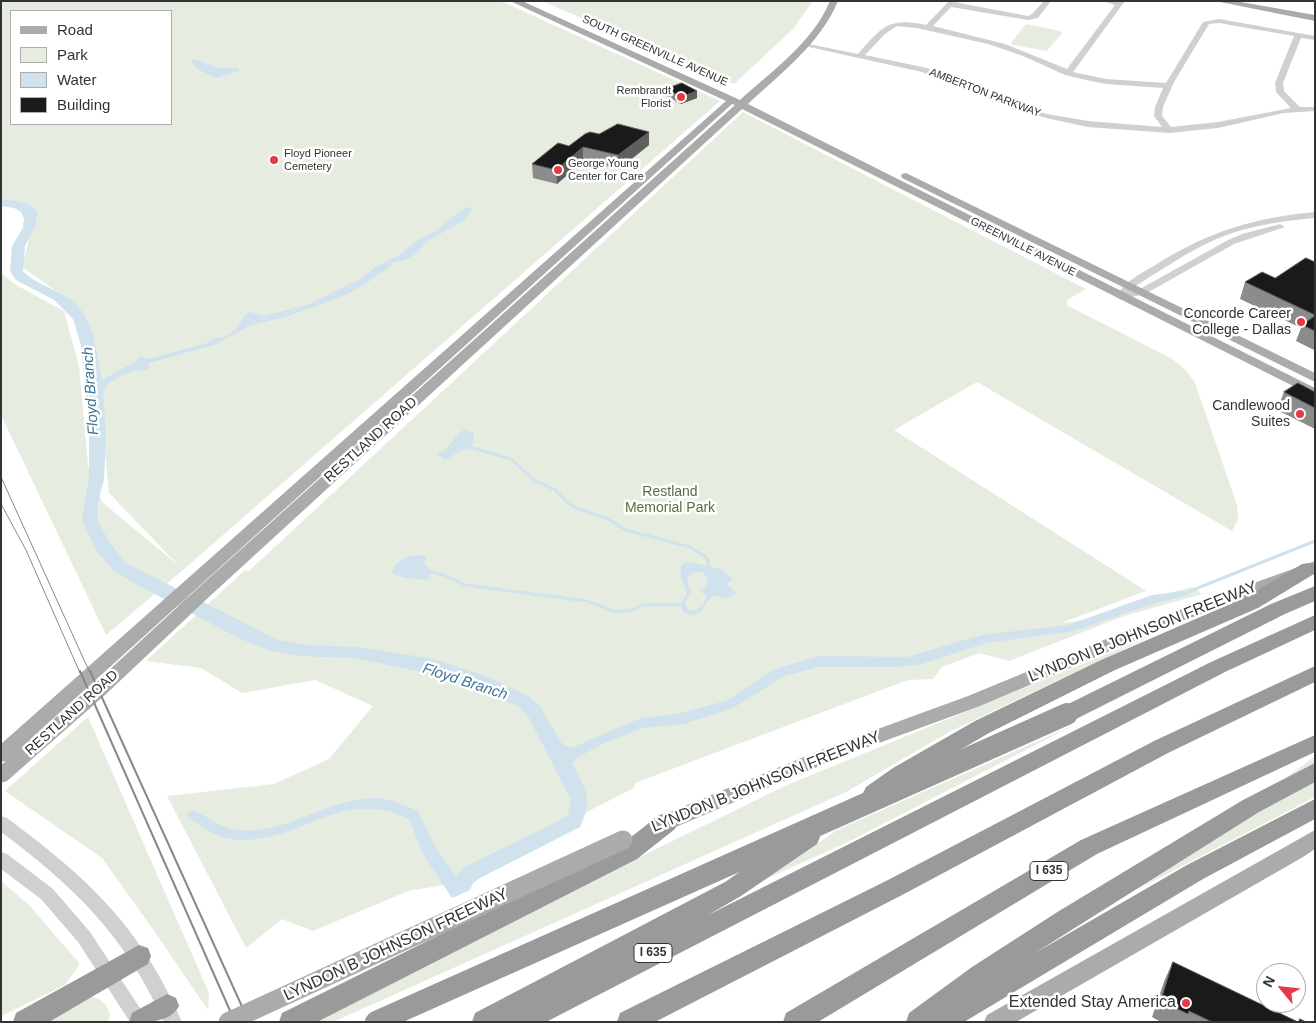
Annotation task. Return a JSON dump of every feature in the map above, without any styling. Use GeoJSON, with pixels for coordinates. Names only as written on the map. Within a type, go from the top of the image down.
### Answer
{"type":"FeatureCollection","features":[{"type":"Feature","properties":{"kind":"highway"},"geometry":{"type":"LineString","coordinates":[[484,1022],[608,958],[733,889],[901,774],[982,727],[1108,666],[1252,603],[1311,568]]}},
{"type":"Feature","properties":{"kind":"highway"},"geometry":{"type":"LineString","coordinates":[[376,1022],[1067,714],[1278,609],[1315,593]]}},
{"type":"Feature","properties":{"kind":"highway","name":"I 635"},"geometry":{"type":"LineString","coordinates":[[520,1022],[1218,667],[1315,622]]}},
{"type":"Feature","properties":{"kind":"highway"},"geometry":{"type":"LineString","coordinates":[[628,1022],[896,887],[1161,747],[1315,673]]}},
{"type":"Feature","properties":{"kind":"highway","name":"I 635"},"geometry":{"type":"LineString","coordinates":[[795,1022],[1089,847],[1315,743]]}},
{"type":"Feature","properties":{"kind":"highway"},"geometry":{"type":"LineString","coordinates":[[918,1022],[981,975],[1067,919],[1251,806],[1315,772]]}},
{"type":"Feature","properties":{"kind":"highway"},"geometry":{"type":"LineString","coordinates":[[940,1022],[1195,872],[1315,808]]}},
{"type":"Feature","properties":{"kind":"highway"},"geometry":{"type":"LineString","coordinates":[[291,1022],[626,846],[667,822]]}},
{"type":"Feature","properties":{"kind":"highway"},"geometry":{"type":"LineString","coordinates":[[25,1022],[139,956]]}},
{"type":"Feature","properties":{"kind":"highway"},"geometry":{"type":"LineString","coordinates":[[140,1022],[170,1014]]}},
{"type":"Feature","properties":{"kind":"main road","name":"SOUTH GREENVILLE AVENUE"},"geometry":{"type":"LineString","coordinates":[[514,1],[689,80],[739,99]]}},
{"type":"Feature","properties":{"kind":"main road","name":"SOUTH GREENVILLE AVENUE"},"geometry":{"type":"LineString","coordinates":[[533,1],[699,76],[739,99]]}},
{"type":"Feature","properties":{"kind":"main road"},"geometry":{"type":"LineString","coordinates":[[739,99],[806,43],[819,28],[834,1]]}},
{"type":"Feature","properties":{"kind":"main road"},"geometry":{"type":"LineString","coordinates":[[1219,1],[1315,18]]}},
{"type":"Feature","properties":{"kind":"main road"},"geometry":{"type":"LineString","coordinates":[[1248,1],[1315,13]]}},
{"type":"Feature","properties":{"kind":"main road"},"geometry":{"type":"LineString","coordinates":[[739,99],[811,22]]}},
{"type":"Feature","properties":{"kind":"main road"},"geometry":{"type":"LineString","coordinates":[[648,62],[659,58]]}},
{"type":"Feature","properties":{"kind":"main road"},"geometry":{"type":"LineString","coordinates":[[689,80],[699,76]]}},
{"type":"Feature","properties":{"kind":"main road","name":"GREENVILLE AVENUE"},"geometry":{"type":"LineString","coordinates":[[739,99],[940,193],[1125,291],[1268,370],[1315,393]]}},
{"type":"Feature","properties":{"kind":"main road","name":"GREENVILLE AVENUE"},"geometry":{"type":"LineString","coordinates":[[739,99],[928,199],[1125,291],[1141,292],[1315,378]]}},
{"type":"Feature","properties":{"kind":"main road","name":"RESTLAND ROAD"},"geometry":{"type":"LineString","coordinates":[[1,754],[165,607],[197,588],[739,99]]}},
{"type":"Feature","properties":{"kind":"main road"},"geometry":{"type":"LineString","coordinates":[[928,199],[940,193]]}},
{"type":"Feature","properties":{"kind":"main road"},"geometry":{"type":"LineString","coordinates":[[1268,370],[1281,361]]}},
{"type":"Feature","properties":{"kind":"main road","name":"LYNDON B JOHNSON FREEWAY"},"geometry":{"type":"LineString","coordinates":[[667,822],[832,753],[974,700],[1168,620],[1311,568]]}},
{"type":"Feature","properties":{"kind":"main road","name":"RESTLAND ROAD"},"geometry":{"type":"LineString","coordinates":[[1,776],[181,614],[197,588]]}},
{"type":"Feature","properties":{"kind":"main road"},"geometry":{"type":"LineString","coordinates":[[122,645],[140,652]]}},
{"type":"Feature","properties":{"kind":"main road"},"geometry":{"type":"LineString","coordinates":[[995,1022],[1296,851],[1315,838]]}},
{"type":"Feature","properties":{"kind":"main road","name":"LYNDON B JOHNSON FREEWAY"},"geometry":{"type":"LineString","coordinates":[[228,1022],[626,846]]}},
{"type":"Feature","properties":{"kind":"street"},"geometry":{"type":"LineString","coordinates":[[928,27],[952,3],[1028,18],[1035,16],[1048,1]]}},
{"type":"Feature","properties":{"kind":"street"},"geometry":{"type":"LineString","coordinates":[[1106,1],[1121,2]]}},
{"type":"Feature","properties":{"kind":"street"},"geometry":{"type":"LineString","coordinates":[[1068,74],[1121,2]]}},
{"type":"Feature","properties":{"kind":"street"},"geometry":{"type":"LineString","coordinates":[[1167,127],[1158,116],[1158,112],[1169,86],[1207,22],[1219,22],[1315,38]]}},
{"type":"Feature","properties":{"kind":"street"},"geometry":{"type":"LineString","coordinates":[[862,54],[893,25],[904,23],[997,44],[1025,54],[1068,74],[1105,82],[1137,82],[1169,86]]}},
{"type":"Feature","properties":{"kind":"street"},"geometry":{"type":"LineString","coordinates":[[1294,106],[1280,92],[1279,83],[1298,35]]}},
{"type":"Feature","properties":{"kind":"street","name":"AMBERTON PARKWAY"},"geometry":{"type":"LineString","coordinates":[[806,43],[862,54],[934,73],[1001,101],[1046,116],[1088,124],[1167,127],[1218,126],[1294,106],[1315,104]]}},
{"type":"Feature","properties":{"kind":"street","name":"AMBERTON PARKWAY"},"geometry":{"type":"LineString","coordinates":[[1294,106],[1315,109]]}},
{"type":"Feature","properties":{"kind":"street"},"geometry":{"type":"LineString","coordinates":[[1125,291],[1209,239],[1234,229],[1292,217],[1315,215]]}},
{"type":"Feature","properties":{"kind":"street"},"geometry":{"type":"LineString","coordinates":[[1141,292],[1217,249],[1245,236],[1292,225],[1315,222]]}},
{"type":"Feature","properties":{"kind":"street"},"geometry":{"type":"LineString","coordinates":[[1234,229],[1245,236]]}},
{"type":"Feature","properties":{"kind":"street"},"geometry":{"type":"LineString","coordinates":[[1,823],[69,876],[109,919],[139,956],[170,1014]]}},
{"type":"Feature","properties":{"kind":"street"},"geometry":{"type":"LineString","coordinates":[[1,860],[47,894],[84,937],[140,1022]]}},
{"type":"Feature","properties":{"kind":"green space"},"geometry":{"type":"Polygon","coordinates":[[[1,1],[501,1],[720,101],[106,635],[1,415],[1,273],[16,285],[64,311],[79,366],[88,465],[102,502],[178,565],[109,493],[93,337],[80,313],[56,291],[22,267],[35,216],[30,205],[1,199],[1,1]]]}},
{"type":"Feature","properties":{"kind":"green space"},"geometry":{"type":"Polygon","coordinates":[[[542,1],[813,1],[793,29],[734,84],[542,1]]]}},
{"type":"Feature","properties":{"kind":"green space"},"geometry":{"type":"Polygon","coordinates":[[[1026,24],[1062,33],[1047,51],[1013,45],[1011,43],[1026,24]]]}},
{"type":"Feature","properties":{"kind":"green space","name":"Restland Memorial Park"},"geometry":{"type":"Polygon","coordinates":[[[743,112],[1086,289],[1067,300],[1068,306],[1171,358],[1186,370],[1195,383],[1237,505],[1238,519],[1232,531],[977,382],[894,430],[1146,591],[1061,623],[1098,619],[1128,604],[1192,587],[1202,594],[1124,616],[1009,661],[979,653],[942,667],[933,679],[908,680],[635,783],[634,788],[444,885],[408,891],[313,931],[282,919],[246,948],[167,796],[274,784],[329,759],[373,706],[315,680],[242,693],[201,668],[146,661],[245,570],[248,572],[743,112]]]}},
{"type":"Feature","properties":{"kind":"green space"},"geometry":{"type":"Polygon","coordinates":[[[1158,633],[949,732],[846,792],[333,1022],[317,1022],[509,921],[787,785],[1158,633]]]}},
{"type":"Feature","properties":{"kind":"green space"},"geometry":{"type":"Polygon","coordinates":[[[88,717],[209,993],[208,1010],[102,858],[5,791],[88,717]]]}},
{"type":"Feature","properties":{"kind":"green space"},"geometry":{"type":"Polygon","coordinates":[[[1074,725],[846,843],[766,879],[837,830],[1074,725]]]}},
{"type":"Feature","properties":{"kind":"green space"},"geometry":{"type":"Polygon","coordinates":[[[1315,756],[1315,797],[1136,890],[1315,756]]]}},
{"type":"Feature","properties":{"kind":"green space"},"geometry":{"type":"Polygon","coordinates":[[[1,881],[29,905],[80,964],[65,985],[1,1016],[1,881]]]}},
{"type":"Feature","properties":{"kind":"green space"},"geometry":{"type":"Polygon","coordinates":[[[90,997],[97,998],[105,1004],[110,1014],[108,1022],[39,1022],[90,997]]]}},
{"type":"Feature","properties":{"kind":"water"},"geometry":{"type":"Polygon","coordinates":[[[193,59],[221,68],[238,68],[240,71],[215,78],[196,68],[192,62],[193,59]]]}},
{"type":"Feature","properties":{"kind":"water","name":"Floyd Branch"},"geometry":{"type":"Polygon","coordinates":[[[1,199],[26,204],[38,212],[34,229],[25,246],[23,271],[37,282],[63,295],[82,312],[92,333],[102,380],[133,363],[141,356],[150,360],[201,347],[214,339],[226,336],[236,329],[249,312],[265,316],[276,312],[282,314],[295,311],[360,279],[377,266],[399,255],[419,239],[435,232],[467,207],[472,208],[466,219],[426,242],[417,253],[406,260],[390,263],[392,265],[364,285],[339,298],[285,317],[249,326],[214,345],[148,363],[149,369],[138,371],[138,369],[120,376],[107,385],[103,392],[106,432],[104,480],[98,501],[98,521],[109,542],[126,563],[278,640],[308,645],[357,647],[434,659],[491,678],[528,696],[540,706],[562,744],[571,748],[641,718],[677,714],[726,701],[775,669],[820,656],[907,657],[982,635],[1068,625],[1152,595],[1183,591],[1188,595],[1149,605],[1074,631],[986,643],[922,664],[899,667],[818,667],[784,676],[733,708],[684,724],[643,728],[607,742],[578,757],[572,763],[584,787],[587,801],[580,827],[480,878],[473,883],[470,890],[452,898],[423,854],[409,819],[384,810],[360,809],[338,813],[273,836],[250,840],[220,837],[188,818],[187,813],[195,811],[228,828],[252,830],[288,823],[341,803],[359,799],[378,798],[418,811],[436,848],[456,876],[466,866],[557,822],[568,814],[571,800],[529,718],[518,706],[481,691],[421,672],[356,658],[298,656],[269,650],[241,639],[143,588],[113,570],[96,550],[82,520],[89,476],[89,435],[81,345],[73,319],[54,300],[16,280],[10,271],[12,246],[23,228],[24,219],[21,212],[14,208],[1,206],[1,199]]]}},
{"type":"Feature","properties":{"kind":"water"},"geometry":{"type":"Polygon","coordinates":[[[464,430],[474,433],[473,444],[445,460],[437,454],[446,449],[464,430]]]}},
{"type":"Feature","properties":{"kind":"water"},"geometry":{"type":"Polygon","coordinates":[[[419,555],[425,556],[424,564],[430,568],[430,576],[427,580],[405,578],[392,573],[396,565],[402,560],[419,555]]]}},
{"type":"Feature","properties":{"kind":"water"},"geometry":{"type":"Polygon","coordinates":[[[689,562],[723,570],[733,580],[726,584],[737,593],[725,599],[718,596],[712,597],[698,613],[692,615],[684,613],[680,605],[687,593],[681,575],[682,564],[689,562]],[[693,572],[687,579],[691,593],[685,603],[687,608],[692,611],[700,607],[706,598],[706,595],[699,591],[705,587],[708,580],[702,572],[693,572]]]}},
{"type":"Feature","properties":{"kind":"building"},"geometry":{"type":"Polygon","coordinates":[[[682,83],[697,91],[681,97],[666,89],[682,83]]]}},
{"type":"Feature","properties":{"kind":"building"},"geometry":{"type":"Polygon","coordinates":[[[618,124],[649,132],[618,155],[583,147],[556,170],[532,164],[558,143],[569,146],[585,134],[590,132],[599,134],[618,124]]]}},
{"type":"Feature","properties":{"kind":"building"},"geometry":{"type":"Polygon","coordinates":[[[1306,258],[1315,262],[1315,315],[1245,282],[1262,272],[1275,278],[1306,258]]]}},
{"type":"Feature","properties":{"kind":"building"},"geometry":{"type":"Polygon","coordinates":[[[1315,316],[1315,331],[1302,325],[1315,316]]]}},
{"type":"Feature","properties":{"kind":"building"},"geometry":{"type":"Polygon","coordinates":[[[1298,383],[1315,392],[1315,408],[1284,392],[1298,383]]]}},
{"type":"Feature","properties":{"kind":"building"},"geometry":{"type":"Polygon","coordinates":[[[1173,962],[1256,1002],[1256,1013],[1279,1013],[1298,1022],[1212,1022],[1189,1011],[1188,1014],[1161,1001],[1173,962]]]}},
{"type":"Feature","properties":{"kind":"waterway"},"geometry":{"type":"LineString","coordinates":[[278,314],[303,307]]}},
{"type":"Feature","properties":{"kind":"waterway"},"geometry":{"type":"LineString","coordinates":[[147,361],[208,344]]}},
{"type":"Feature","properties":{"kind":"waterway"},"geometry":{"type":"LineString","coordinates":[[469,447],[511,459],[535,481],[554,489],[569,504],[576,508],[608,519],[626,530],[690,547],[707,558],[709,567]]}},
{"type":"Feature","properties":{"kind":"waterway"},"geometry":{"type":"LineString","coordinates":[[1183,594],[1315,541]]}},
{"type":"Feature","properties":{"kind":"waterway"},"geometry":{"type":"LineString","coordinates":[[431,572],[444,575],[465,585],[587,601],[616,612],[633,610],[641,605],[680,605]]}},
{"type":"Feature","properties":{"kind":"tram line"},"geometry":{"type":"LineString","coordinates":[[1,477],[90,673]]}},
{"type":"Feature","properties":{"kind":"tram line"},"geometry":{"type":"LineString","coordinates":[[1,504],[26,550],[80,673]]}},
{"type":"Feature","properties":{"kind":"tram line"},"geometry":{"type":"LineString","coordinates":[[80,671],[235,1022]]}},
{"type":"Feature","properties":{"kind":"tram line"},"geometry":{"type":"LineString","coordinates":[[90,671],[249,1022]]}},
{"type":"Feature","properties":{"kind":"place","name":"Rembrandt Florist"},"geometry":{"type":"Point","coordinates":[681,97]}},
{"type":"Feature","properties":{"kind":"place","name":"Floyd Pioneer Cemetery"},"geometry":{"type":"Point","coordinates":[274,160]}},
{"type":"Feature","properties":{"kind":"place","name":"George Young Center for Care"},"geometry":{"type":"Point","coordinates":[558,170]}},
{"type":"Feature","properties":{"kind":"place","name":"Concorde Career College - Dallas"},"geometry":{"type":"Point","coordinates":[1301,322]}},
{"type":"Feature","properties":{"kind":"place","name":"Candlewood Suites"},"geometry":{"type":"Point","coordinates":[1300,414]}},
{"type":"Feature","properties":{"kind":"place","name":"Extended Stay America"},"geometry":{"type":"Point","coordinates":[1186,1003]}}]}
